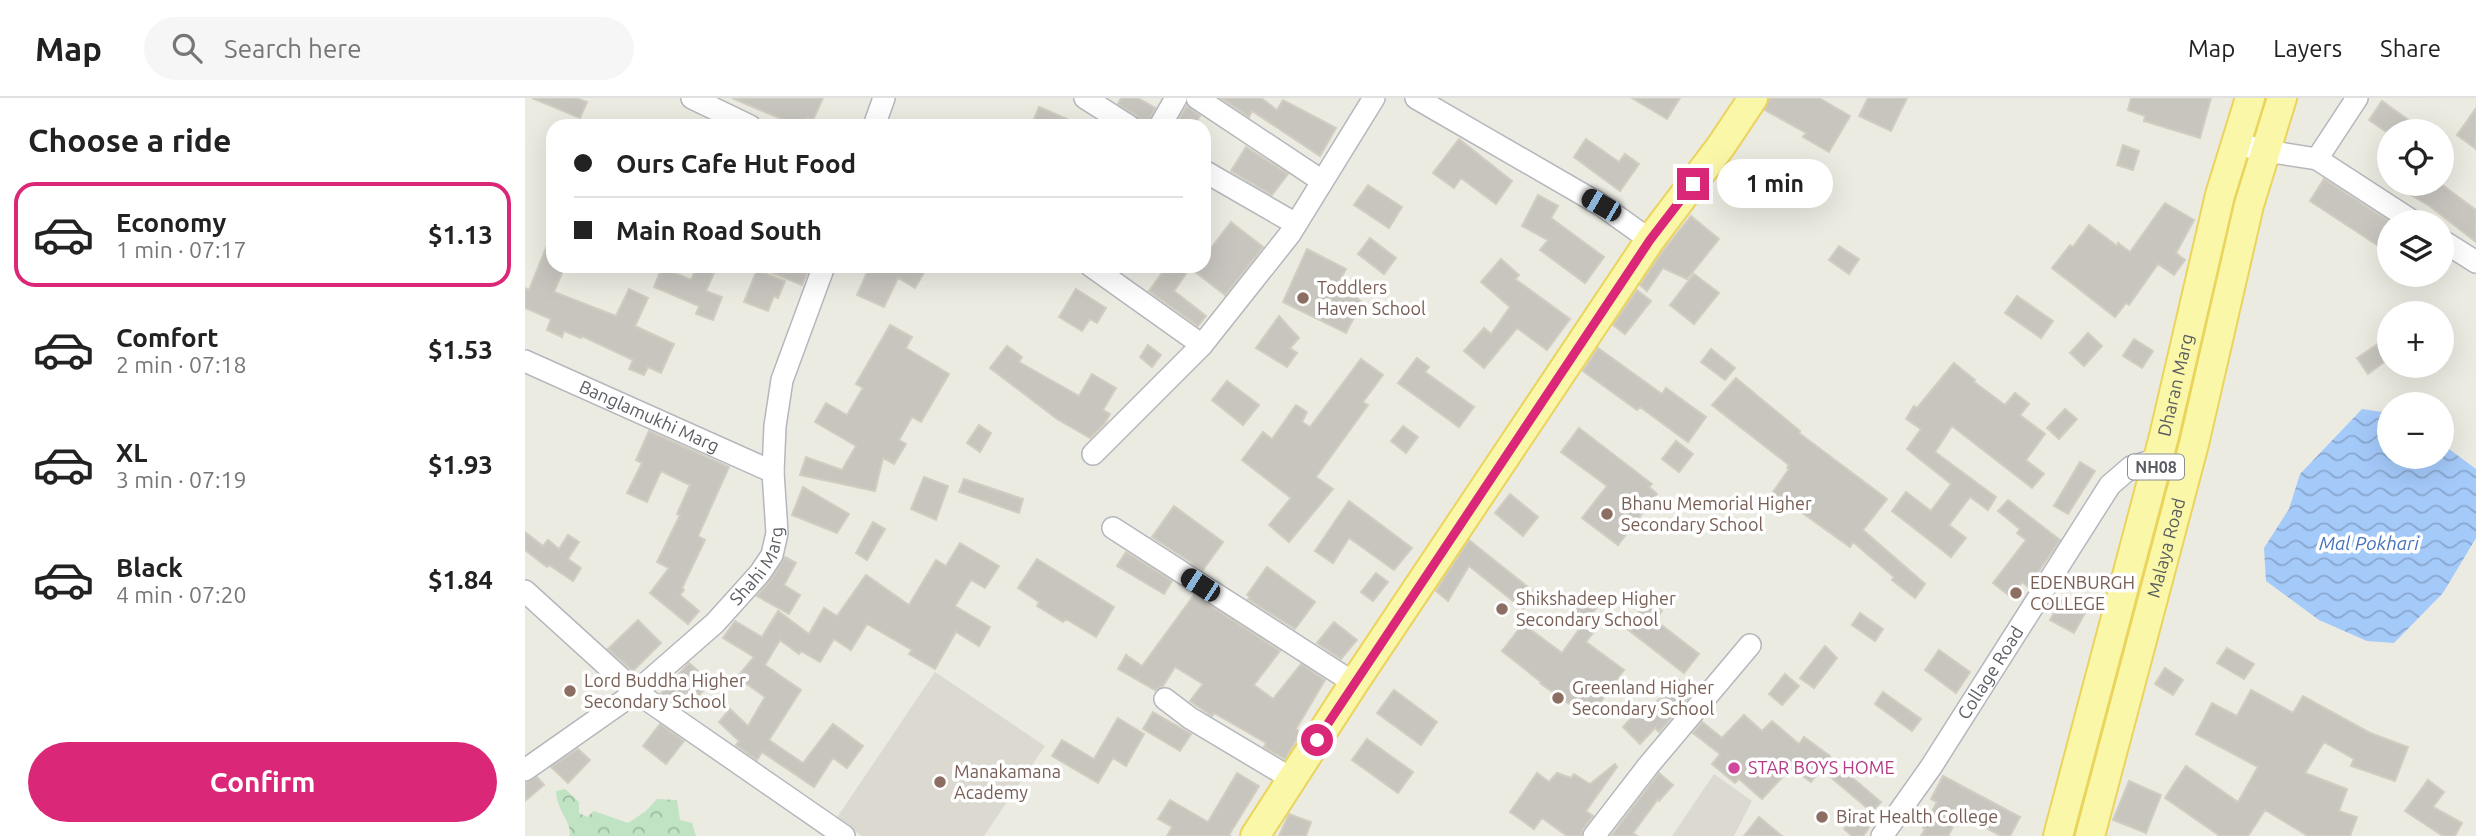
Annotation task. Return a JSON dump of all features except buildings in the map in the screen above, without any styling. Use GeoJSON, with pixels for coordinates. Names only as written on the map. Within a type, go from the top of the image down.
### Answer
{"type":"FeatureCollection","features":[{"type":"Feature","properties":{"kind":"main road"},"geometry":{"type":"LineString","coordinates":[[1255,836],[1650,240],[1721,146],[1753,98]]}},
{"type":"Feature","properties":{"kind":"main road","name":"Dharan Marg"},"geometry":{"type":"LineString","coordinates":[[2058,836],[2158,459],[2220,195],[2238,144],[2250,98]]}},
{"type":"Feature","properties":{"kind":"main road","name":"Malaya Road"},"geometry":{"type":"LineString","coordinates":[[2090,836],[2193,444],[2249,205],[2282,98]]}},
{"type":"Feature","properties":{"kind":"street"},"geometry":{"type":"LineString","coordinates":[[692,98],[736,119]]}},
{"type":"Feature","properties":{"kind":"street"},"geometry":{"type":"LineString","coordinates":[[876,119],[884,98]]}},
{"type":"Feature","properties":{"kind":"street"},"geometry":{"type":"LineString","coordinates":[[1086,98],[1118,119]]}},
{"type":"Feature","properties":{"kind":"street"},"geometry":{"type":"LineString","coordinates":[[1164,119],[1176,98]]}},
{"type":"Feature","properties":{"kind":"street"},"geometry":{"type":"LineString","coordinates":[[1197,98],[1322,181]]}},
{"type":"Feature","properties":{"kind":"street"},"geometry":{"type":"LineString","coordinates":[[1093,454],[1202,345],[1296,224],[1374,98]]}},
{"type":"Feature","properties":{"kind":"street"},"geometry":{"type":"LineString","coordinates":[[1416,98],[1601,205],[1650,240]]}},
{"type":"Feature","properties":{"kind":"street"},"geometry":{"type":"LineString","coordinates":[[2317,159],[2357,98]]}},
{"type":"Feature","properties":{"kind":"street"},"geometry":{"type":"LineString","coordinates":[[2238,144],[2266,152],[2317,159],[2396,210]]}},
{"type":"Feature","properties":{"kind":"street"},"geometry":{"type":"LineString","coordinates":[[1211,176],[1296,224]]}},
{"type":"Feature","properties":{"kind":"street"},"geometry":{"type":"LineString","coordinates":[[2454,248],[2476,262]]}},
{"type":"Feature","properties":{"kind":"street","name":"Shahi Marg"},"geometry":{"type":"LineString","coordinates":[[525,770],[636,692],[715,623],[760,573],[772,555],[777,533],[773,472],[775,426],[782,380],[821,273]]}},
{"type":"Feature","properties":{"kind":"street"},"geometry":{"type":"LineString","coordinates":[[1101,273],[1202,345]]}},
{"type":"Feature","properties":{"kind":"street","name":"Banglamukhi Marg"},"geometry":{"type":"LineString","coordinates":[[525,361],[773,472]]}},
{"type":"Feature","properties":{"kind":"street","name":"Collage Road"},"geometry":{"type":"LineString","coordinates":[[1882,836],[1931,767],[2110,485],[2131,467],[2158,459]]}},
{"type":"Feature","properties":{"kind":"street"},"geometry":{"type":"LineString","coordinates":[[1113,528],[1354,683]]}},
{"type":"Feature","properties":{"kind":"street"},"geometry":{"type":"LineString","coordinates":[[525,591],[636,692],[844,836]]}},
{"type":"Feature","properties":{"kind":"street"},"geometry":{"type":"LineString","coordinates":[[1594,836],[1648,765],[1750,645]]}},
{"type":"Feature","properties":{"kind":"street"},"geometry":{"type":"LineString","coordinates":[[1165,699],[1190,718],[1292,779]]}},
{"type":"Feature","properties":{"kind":"shaded area","name":"Manakamana Academy"},"geometry":{"type":"Polygon","coordinates":[[[935,672],[1045,746],[984,836],[862,836],[836,819],[935,672]]]}},
{"type":"Feature","properties":{"kind":"shaded area"},"geometry":{"type":"Polygon","coordinates":[[[1714,774],[1752,801],[1734,836],[1672,836],[1714,774]]]}},
{"type":"Feature","properties":{"kind":"green space"},"geometry":{"type":"Polygon","coordinates":[[[565,789],[579,802],[579,813],[587,817],[594,811],[628,823],[646,811],[657,799],[677,800],[680,820],[692,823],[696,836],[570,836],[556,791],[565,789]]]}},
{"type":"Feature","properties":{"kind":"water","name":"Mal Pokhari"},"geometry":{"type":"Polygon","coordinates":[[[2362,409],[2377,411],[2377,469],[2454,469],[2454,453],[2476,469],[2476,538],[2443,593],[2394,643],[2367,641],[2319,620],[2266,581],[2264,548],[2289,509],[2300,474],[2362,409]]]}},
{"type":"Feature","properties":{"kind":"place","name":"Toddlers Haven School"},"geometry":{"type":"Point","coordinates":[1303,298]}},
{"type":"Feature","properties":{"kind":"place","name":"Bhanu Memorial Higher Secondary School"},"geometry":{"type":"Point","coordinates":[1607,514]}},
{"type":"Feature","properties":{"kind":"place","name":"EDENBURGH COLLEGE"},"geometry":{"type":"Point","coordinates":[2016,593]}},
{"type":"Feature","properties":{"kind":"place","name":"Shikshadeep Higher Secondary School"},"geometry":{"type":"Point","coordinates":[1502,609]}},
{"type":"Feature","properties":{"kind":"place","name":"Lord Buddha Higher Secondary School"},"geometry":{"type":"Point","coordinates":[570,691]}},
{"type":"Feature","properties":{"kind":"place","name":"Greenland Higher Secondary School"},"geometry":{"type":"Point","coordinates":[1558,698]}},
{"type":"Feature","properties":{"kind":"place","name":"STAR BOYS HOME"},"geometry":{"type":"Point","coordinates":[1734,768]}},
{"type":"Feature","properties":{"kind":"place","name":"Manakamana Academy"},"geometry":{"type":"Point","coordinates":[940,782]}},
{"type":"Feature","properties":{"kind":"place","name":"Birat Health College"},"geometry":{"type":"Point","coordinates":[1822,817]}},
{"type":"Feature","properties":{"kind":"route"},"geometry":{"type":"LineString","coordinates":[[1317,740],[1650,240],[1693,184]]}}]}
